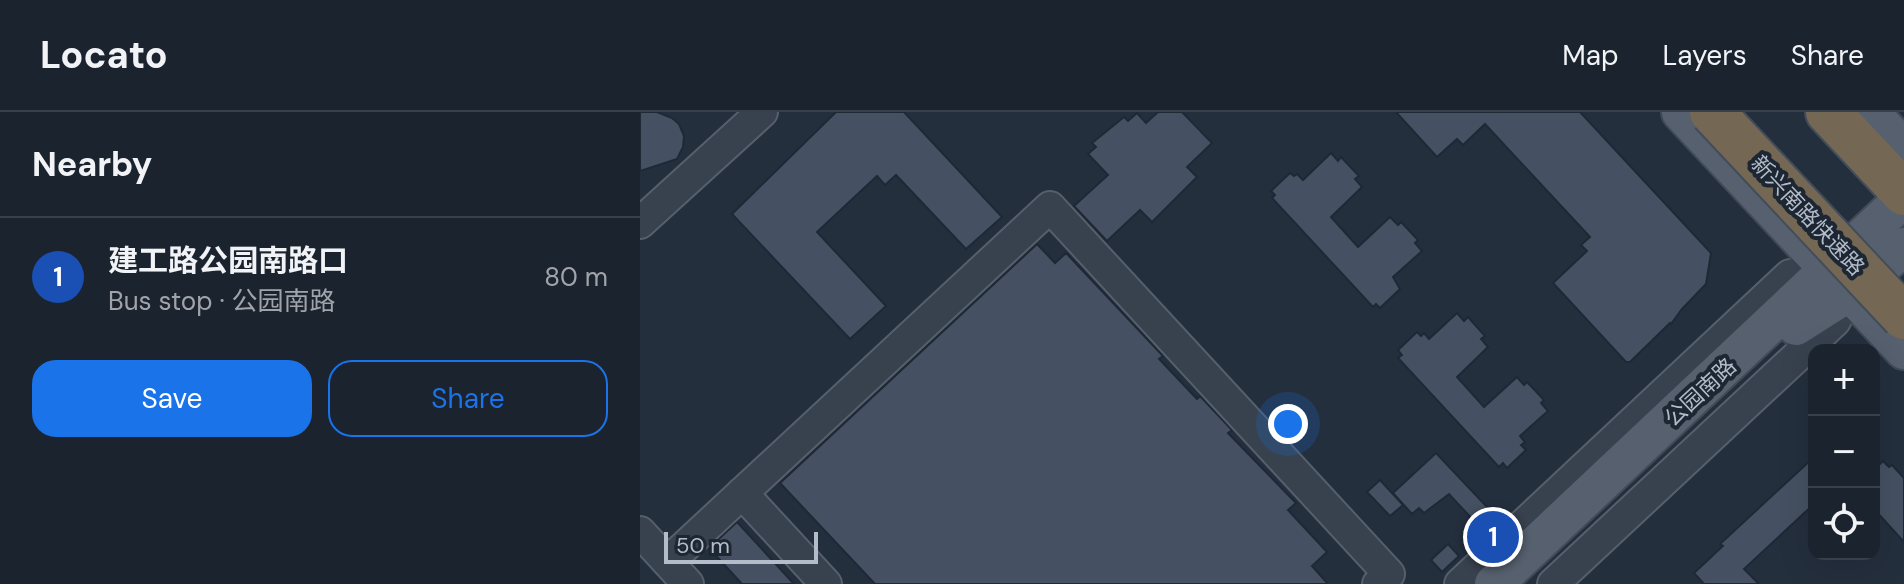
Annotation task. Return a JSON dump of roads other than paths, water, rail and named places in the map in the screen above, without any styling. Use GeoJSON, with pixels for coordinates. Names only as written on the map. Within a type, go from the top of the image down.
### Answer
{"type":"FeatureCollection","features":[{"type":"Feature","properties":{"kind":"highway","name":"新兴南路快速路"},"geometry":{"type":"LineString","coordinates":[[1712,112],[1904,317]]}},
{"type":"Feature","properties":{"kind":"highway"},"geometry":{"type":"LineString","coordinates":[[1828,112],[1904,196]]}},
{"type":"Feature","properties":{"kind":"main road"},"geometry":{"type":"LineString","coordinates":[[1681,112],[1904,350]]}},
{"type":"Feature","properties":{"kind":"main road"},"geometry":{"type":"LineString","coordinates":[[1870,112],[1904,149]]}},
{"type":"Feature","properties":{"kind":"main road","name":"公园南路"},"geometry":{"type":"LineString","coordinates":[[1519,584],[1841,280],[1904,196]]}},
{"type":"Feature","properties":{"kind":"main road","name":"公园南路"},"geometry":{"type":"LineString","coordinates":[[1494,584],[1841,280],[1904,247]]}},
{"type":"Feature","properties":{"kind":"street"},"geometry":{"type":"LineString","coordinates":[[640,223],[762,112]]}},
{"type":"Feature","properties":{"kind":"street"},"geometry":{"type":"LineString","coordinates":[[640,532],[678,573],[742,493],[1050,207],[1389,574],[1378,584]]}},
{"type":"Feature","properties":{"kind":"street"},"geometry":{"type":"LineString","coordinates":[[1460,584],[1790,275],[1841,280],[1835,321],[1553,584]]}},
{"type":"Feature","properties":{"kind":"street"},"geometry":{"type":"LineString","coordinates":[[742,493],[826,584]]}},
{"type":"Feature","properties":{"kind":"place","name":"建工路公园南路口"},"geometry":{"type":"Point","coordinates":[1493,537]}}]}
